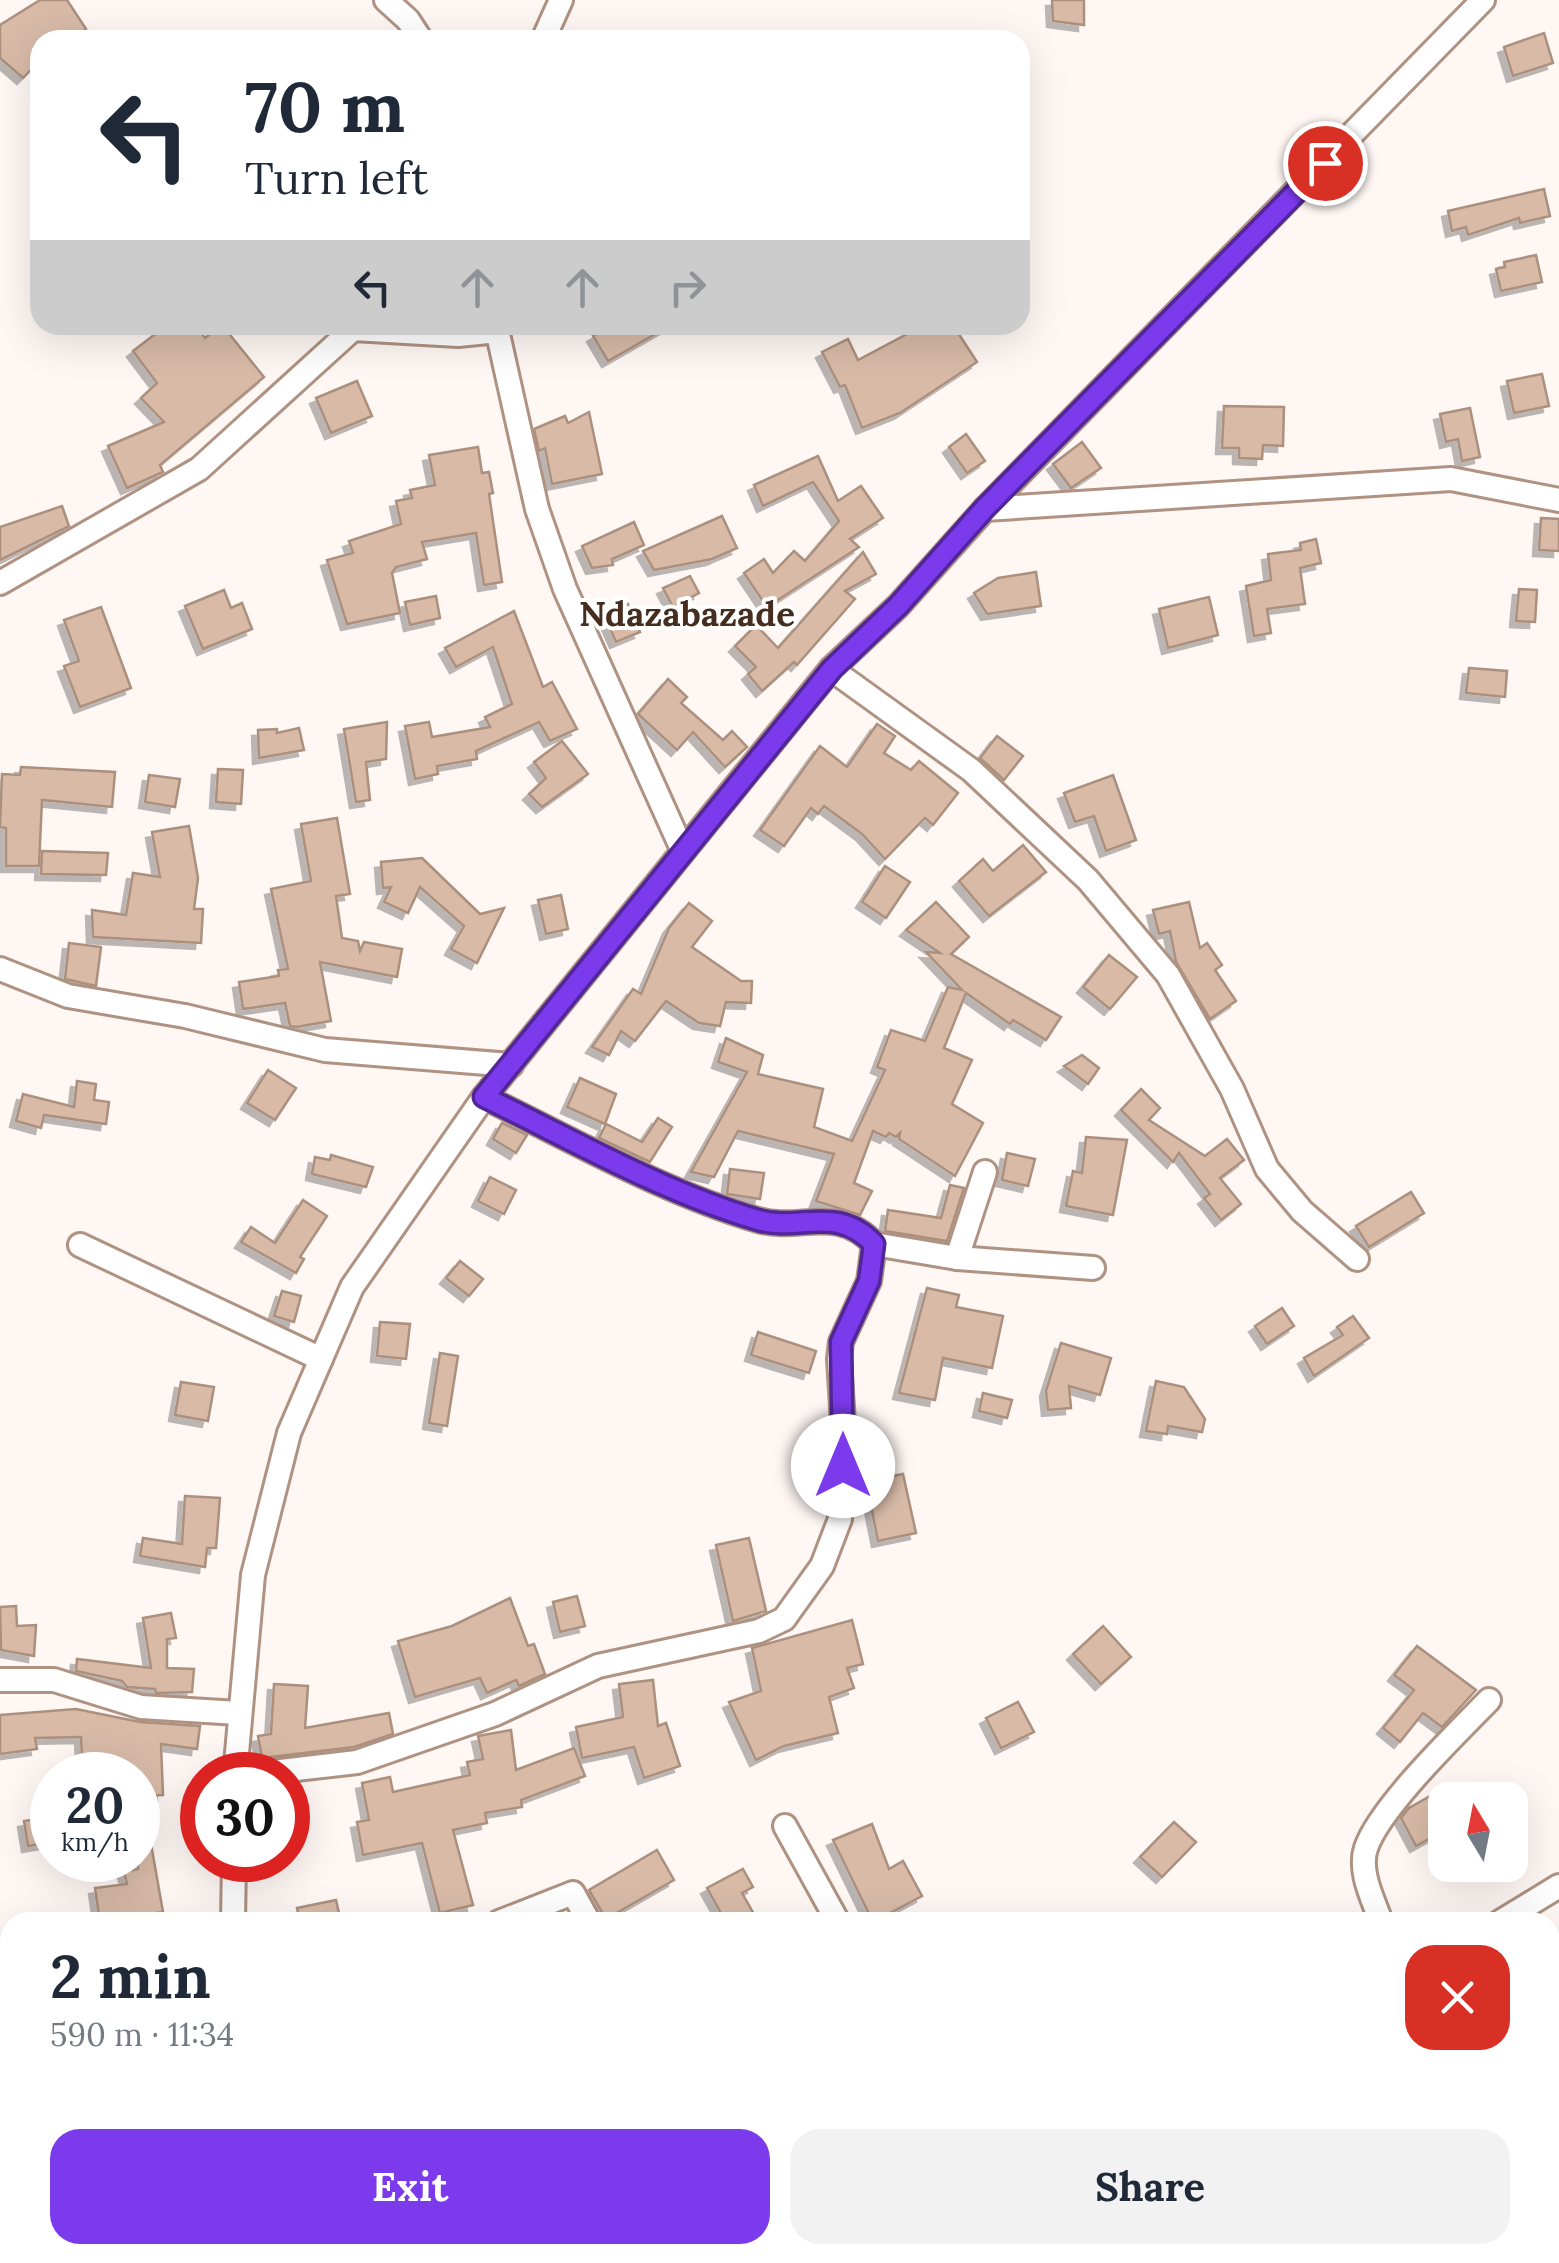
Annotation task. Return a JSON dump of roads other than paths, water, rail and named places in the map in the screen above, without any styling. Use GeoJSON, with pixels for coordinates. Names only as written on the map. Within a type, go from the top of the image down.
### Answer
{"type":"FeatureCollection","features":[{"type":"Feature","properties":{"kind":"street"},"geometry":{"type":"LineString","coordinates":[[386,0],[414,30]]}},
{"type":"Feature","properties":{"kind":"street"},"geometry":{"type":"LineString","coordinates":[[548,30],[561,0]]}},
{"type":"Feature","properties":{"kind":"street"},"geometry":{"type":"LineString","coordinates":[[236,1752],[253,1575],[289,1432],[352,1287],[484,1097],[832,669],[898,606],[985,508],[1483,0]]}},
{"type":"Feature","properties":{"kind":"street"},"geometry":{"type":"LineString","coordinates":[[0,583],[199,469],[346,335]]}},
{"type":"Feature","properties":{"kind":"street"},"geometry":{"type":"LineString","coordinates":[[499,335],[536,509],[565,589],[682,850]]}},
{"type":"Feature","properties":{"kind":"street"},"geometry":{"type":"LineString","coordinates":[[985,508],[1451,479],[1559,500]]}},
{"type":"Feature","properties":{"kind":"street"},"geometry":{"type":"LineString","coordinates":[[832,669],[971,770],[1088,880],[1168,975],[1232,1089],[1267,1169],[1302,1211],[1358,1259]]}},
{"type":"Feature","properties":{"kind":"street"},"geometry":{"type":"LineString","coordinates":[[0,969],[68,996],[185,1016],[324,1050],[510,1065]]}},
{"type":"Feature","properties":{"kind":"street"},"geometry":{"type":"LineString","coordinates":[[484,1097],[688,1193],[762,1222],[816,1219],[847,1225],[874,1244],[957,1258],[1094,1268]]}},
{"type":"Feature","properties":{"kind":"street"},"geometry":{"type":"LineString","coordinates":[[957,1258],[985,1172]]}},
{"type":"Feature","properties":{"kind":"street"},"geometry":{"type":"LineString","coordinates":[[310,1768],[357,1762],[494,1714],[598,1666],[759,1631],[784,1619],[822,1566],[840,1519],[844,1439],[841,1342],[869,1281],[874,1244]]}},
{"type":"Feature","properties":{"kind":"street"},"geometry":{"type":"LineString","coordinates":[[80,1245],[321,1359]]}},
{"type":"Feature","properties":{"kind":"street"},"geometry":{"type":"LineString","coordinates":[[0,1680],[54,1680],[141,1707],[238,1713]]}},
{"type":"Feature","properties":{"kind":"street"},"geometry":{"type":"LineString","coordinates":[[1378,1912],[1365,1875],[1366,1848],[1402,1793],[1489,1700]]}},
{"type":"Feature","properties":{"kind":"street"},"geometry":{"type":"LineString","coordinates":[[785,1826],[832,1912]]}},
{"type":"Feature","properties":{"kind":"street"},"geometry":{"type":"LineString","coordinates":[[233,1912],[234,1882]]}},
{"type":"Feature","properties":{"kind":"street"},"geometry":{"type":"LineString","coordinates":[[1516,1912],[1559,1886]]}},
{"type":"Feature","properties":{"kind":"street"},"geometry":{"type":"LineString","coordinates":[[525,1912],[573,1893],[583,1912]]}},
{"type":"Feature","properties":{"kind":"district","name":"Ndazabazade"},"geometry":{"type":"Point","coordinates":[687,614]}}]}
